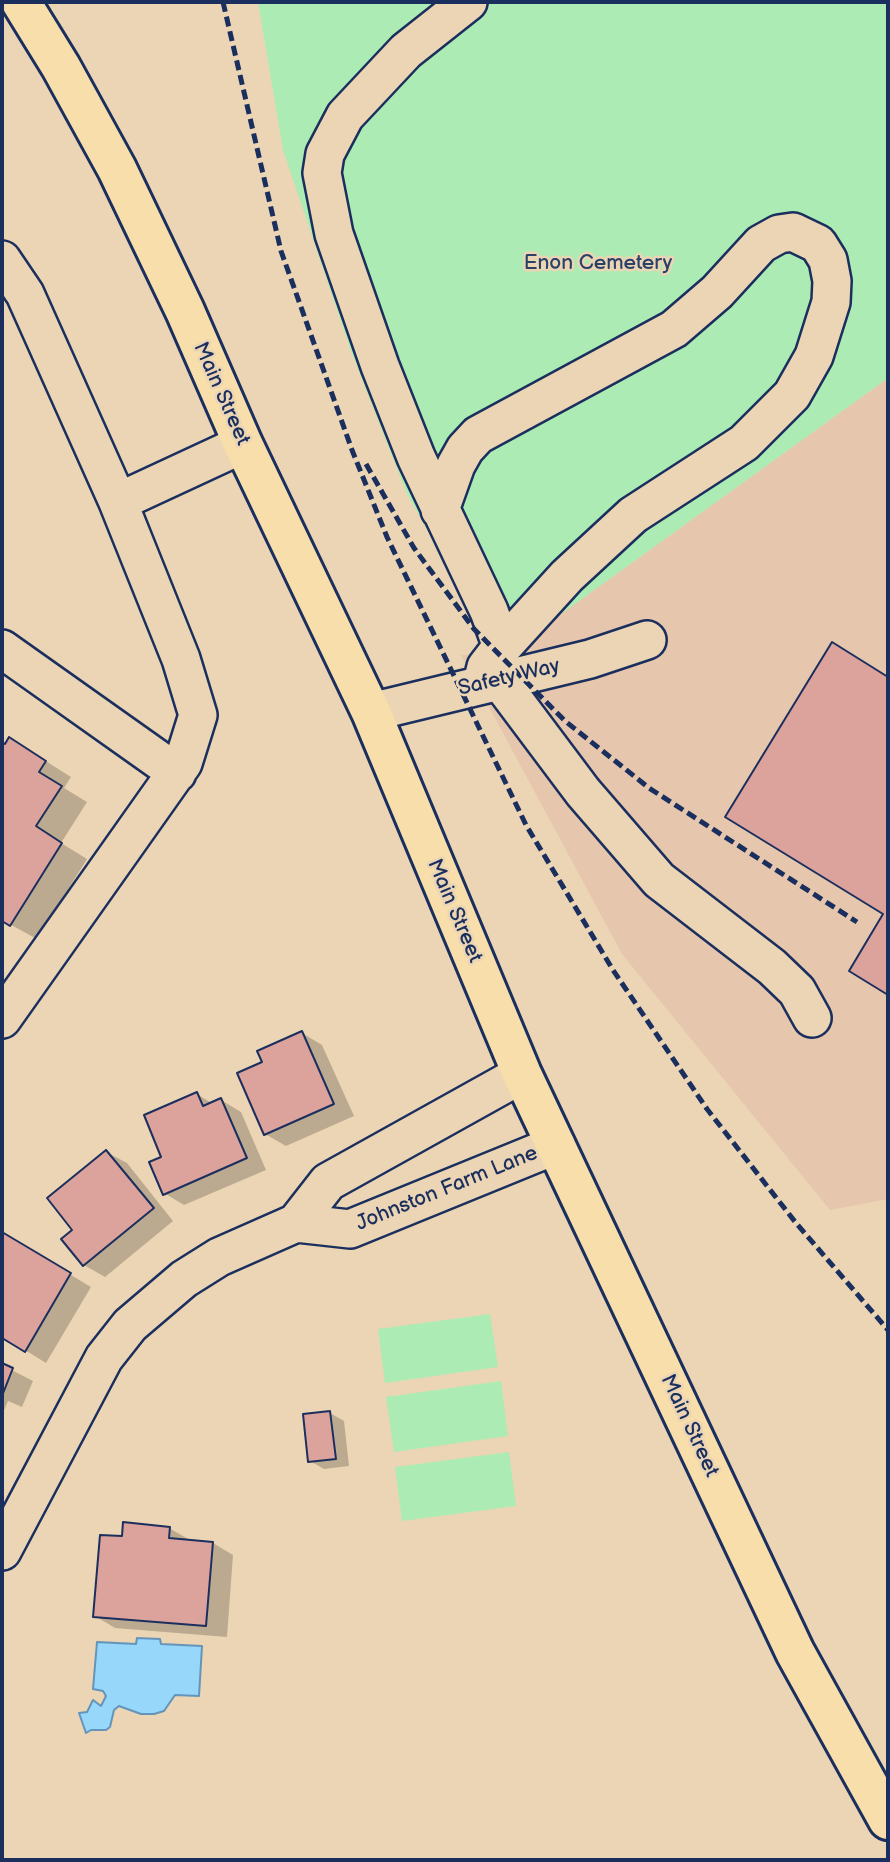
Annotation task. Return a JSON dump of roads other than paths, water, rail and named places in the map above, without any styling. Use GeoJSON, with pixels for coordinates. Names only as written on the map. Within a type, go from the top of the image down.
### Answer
{"type":"FeatureCollection","features":[{"type":"Feature","properties":{"kind":"main road","name":"Main Street"},"geometry":{"type":"LineString","coordinates":[[21,2],[61,67],[117,169],[185,311],[243,444],[371,712],[522,1074],[795,1652],[888,1820]]}},
{"type":"Feature","properties":{"kind":"street"},"geometry":{"type":"LineString","coordinates":[[468,2],[406,51],[345,116],[325,154],[322,173],[334,234],[351,286],[385,379],[440,510],[489,611],[494,670],[583,792],[659,880],[772,967],[797,991],[812,1018]]}},
{"type":"Feature","properties":{"kind":"street"},"geometry":{"type":"LineString","coordinates":[[440,510],[456,465],[465,449],[486,430],[674,329],[718,292],[761,244],[779,234],[793,232],[818,244],[828,260],[832,281],[831,302],[825,329],[814,356],[792,394],[744,443],[633,515],[568,576],[494,670]]}},
{"type":"Feature","properties":{"kind":"street"},"geometry":{"type":"LineString","coordinates":[[2,260],[25,294],[118,502],[181,659],[198,715],[183,764],[2,1019]]}},
{"type":"Feature","properties":{"kind":"street"},"geometry":{"type":"LineString","coordinates":[[118,502],[243,444]]}},
{"type":"Feature","properties":{"kind":"street","name":"Safety Way"},"geometry":{"type":"LineString","coordinates":[[371,712],[494,670],[590,659],[647,640]]}},
{"type":"Feature","properties":{"kind":"street"},"geometry":{"type":"LineString","coordinates":[[2,649],[177,772]]}},
{"type":"Feature","properties":{"kind":"street"},"geometry":{"type":"LineString","coordinates":[[2,1551],[104,1357],[130,1325],[175,1286],[219,1257],[296,1223],[328,1182],[522,1074]]}},
{"type":"Feature","properties":{"kind":"street","name":"Johnston Farm Lane"},"geometry":{"type":"LineString","coordinates":[[296,1223],[351,1229],[556,1145]]}},
{"type":"Feature","properties":{"kind":"water"},"geometry":{"type":"Polygon","coordinates":[[[137,1638],[160,1639],[161,1644],[202,1646],[199,1696],[175,1695],[164,1711],[154,1714],[141,1714],[119,1706],[114,1710],[110,1727],[86,1733],[79,1713],[87,1712],[93,1700],[101,1706],[106,1696],[103,1691],[93,1689],[97,1642],[136,1644],[137,1638]]]}},
{"type":"Feature","properties":{"kind":"railway"},"geometry":{"type":"LineString","coordinates":[[223,2],[281,251],[352,450],[387,537],[526,825],[613,970],[707,1109],[796,1223],[888,1330]]}},
{"type":"Feature","properties":{"kind":"railway"},"geometry":{"type":"LineString","coordinates":[[366,464],[414,548],[474,629],[565,721],[649,788],[857,922]]}},
{"type":"Feature","properties":{"kind":"park label","name":"Enon Cemetery"},"geometry":{"type":"Point","coordinates":[598,264]}}]}
